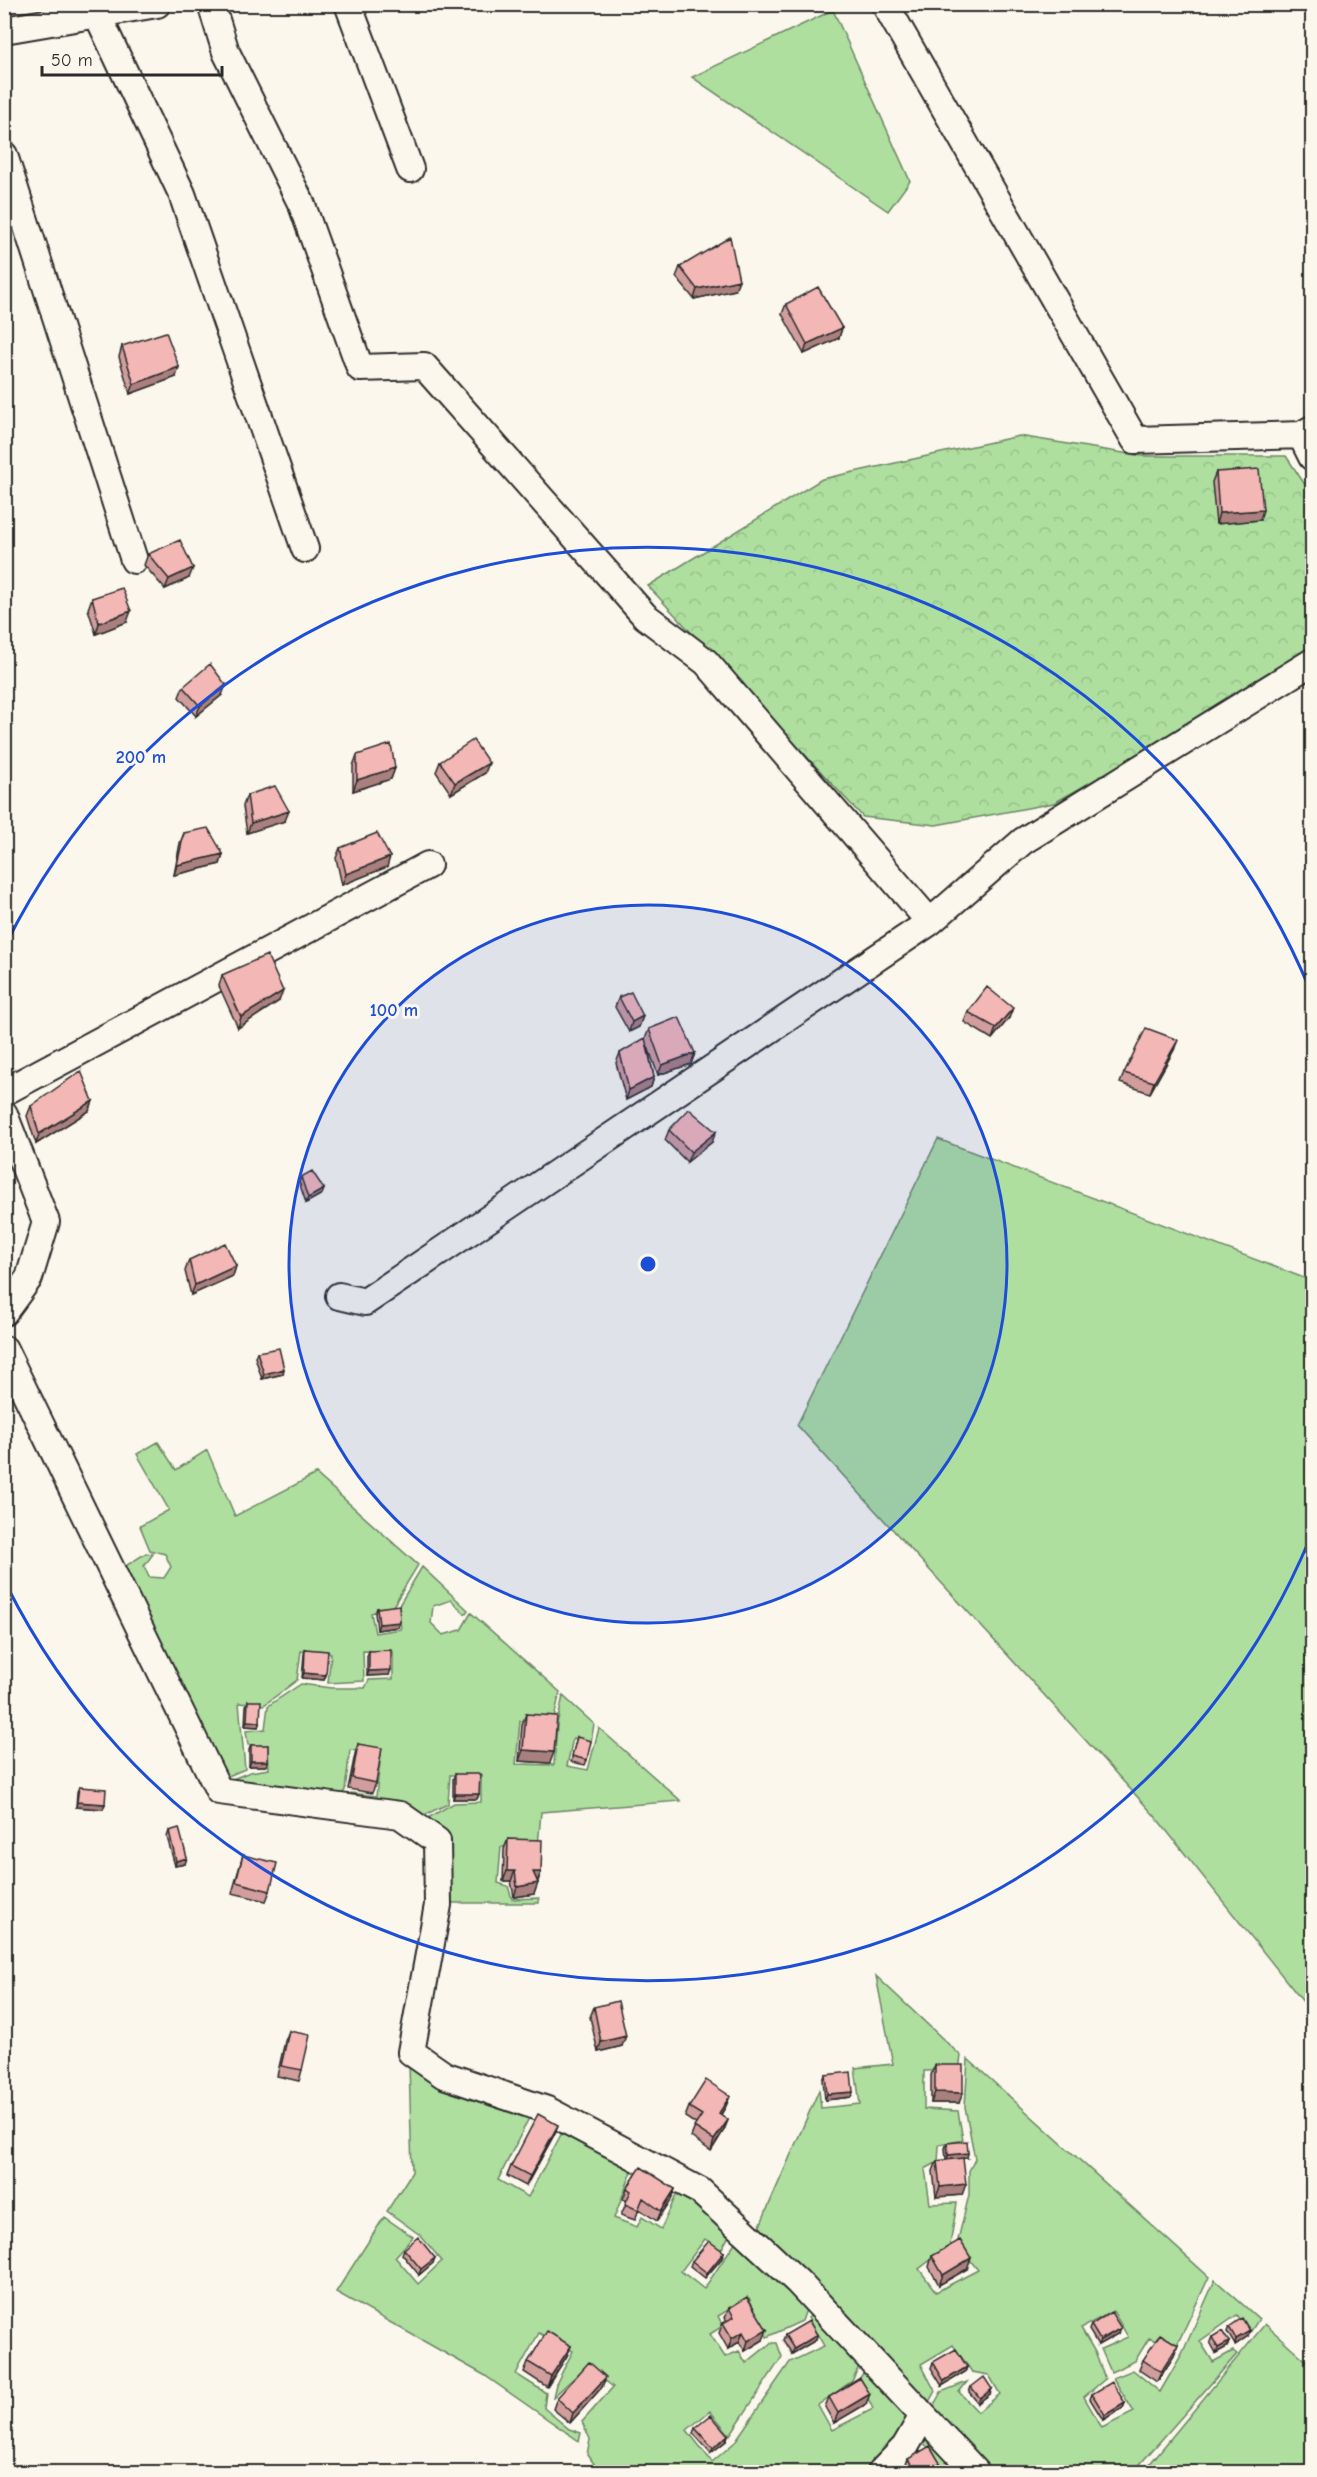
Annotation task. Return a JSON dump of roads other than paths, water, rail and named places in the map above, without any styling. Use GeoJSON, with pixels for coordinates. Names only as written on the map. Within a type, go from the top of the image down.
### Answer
{"type":"FeatureCollection","features":[{"type":"Feature","properties":{"kind":"street"},"geometry":{"type":"LineString","coordinates":[[4,30],[98,16],[157,4]]}},
{"type":"Feature","properties":{"kind":"street"},"geometry":{"type":"LineString","coordinates":[[211,4],[226,52],[302,205],[360,368],[424,366],[645,616],[705,662],[930,921]]}},
{"type":"Feature","properties":{"kind":"street"},"geometry":{"type":"LineString","coordinates":[[348,4],[410,169]]}},
{"type":"Feature","properties":{"kind":"street"},"geometry":{"type":"LineString","coordinates":[[885,4],[1135,440],[1307,432],[1312,457]]}},
{"type":"Feature","properties":{"kind":"street"},"geometry":{"type":"LineString","coordinates":[[98,16],[182,194],[304,549]]}},
{"type":"Feature","properties":{"kind":"street"},"geometry":{"type":"LineString","coordinates":[[4,155],[134,560]]}},
{"type":"Feature","properties":{"kind":"street"},"geometry":{"type":"LineString","coordinates":[[339,1296],[365,1302],[930,921],[1023,841],[1312,662]]}},
{"type":"Feature","properties":{"kind":"street"},"geometry":{"type":"LineString","coordinates":[[4,1092],[428,865]]}},
{"type":"Feature","properties":{"kind":"street"},"geometry":{"type":"LineString","coordinates":[[4,1114],[46,1222],[29,1278],[4,1312]]}},
{"type":"Feature","properties":{"kind":"street"},"geometry":{"type":"LineString","coordinates":[[4,1349],[219,1791],[400,1815],[437,1841],[438,1905],[411,2052],[444,2075],[547,2110],[700,2192],[798,2282],[976,2472]]}},
{"type":"Feature","properties":{"kind":"street"},"geometry":{"type":"LineString","coordinates":[[881,2472],[905,2447],[923,2416]]}}]}
